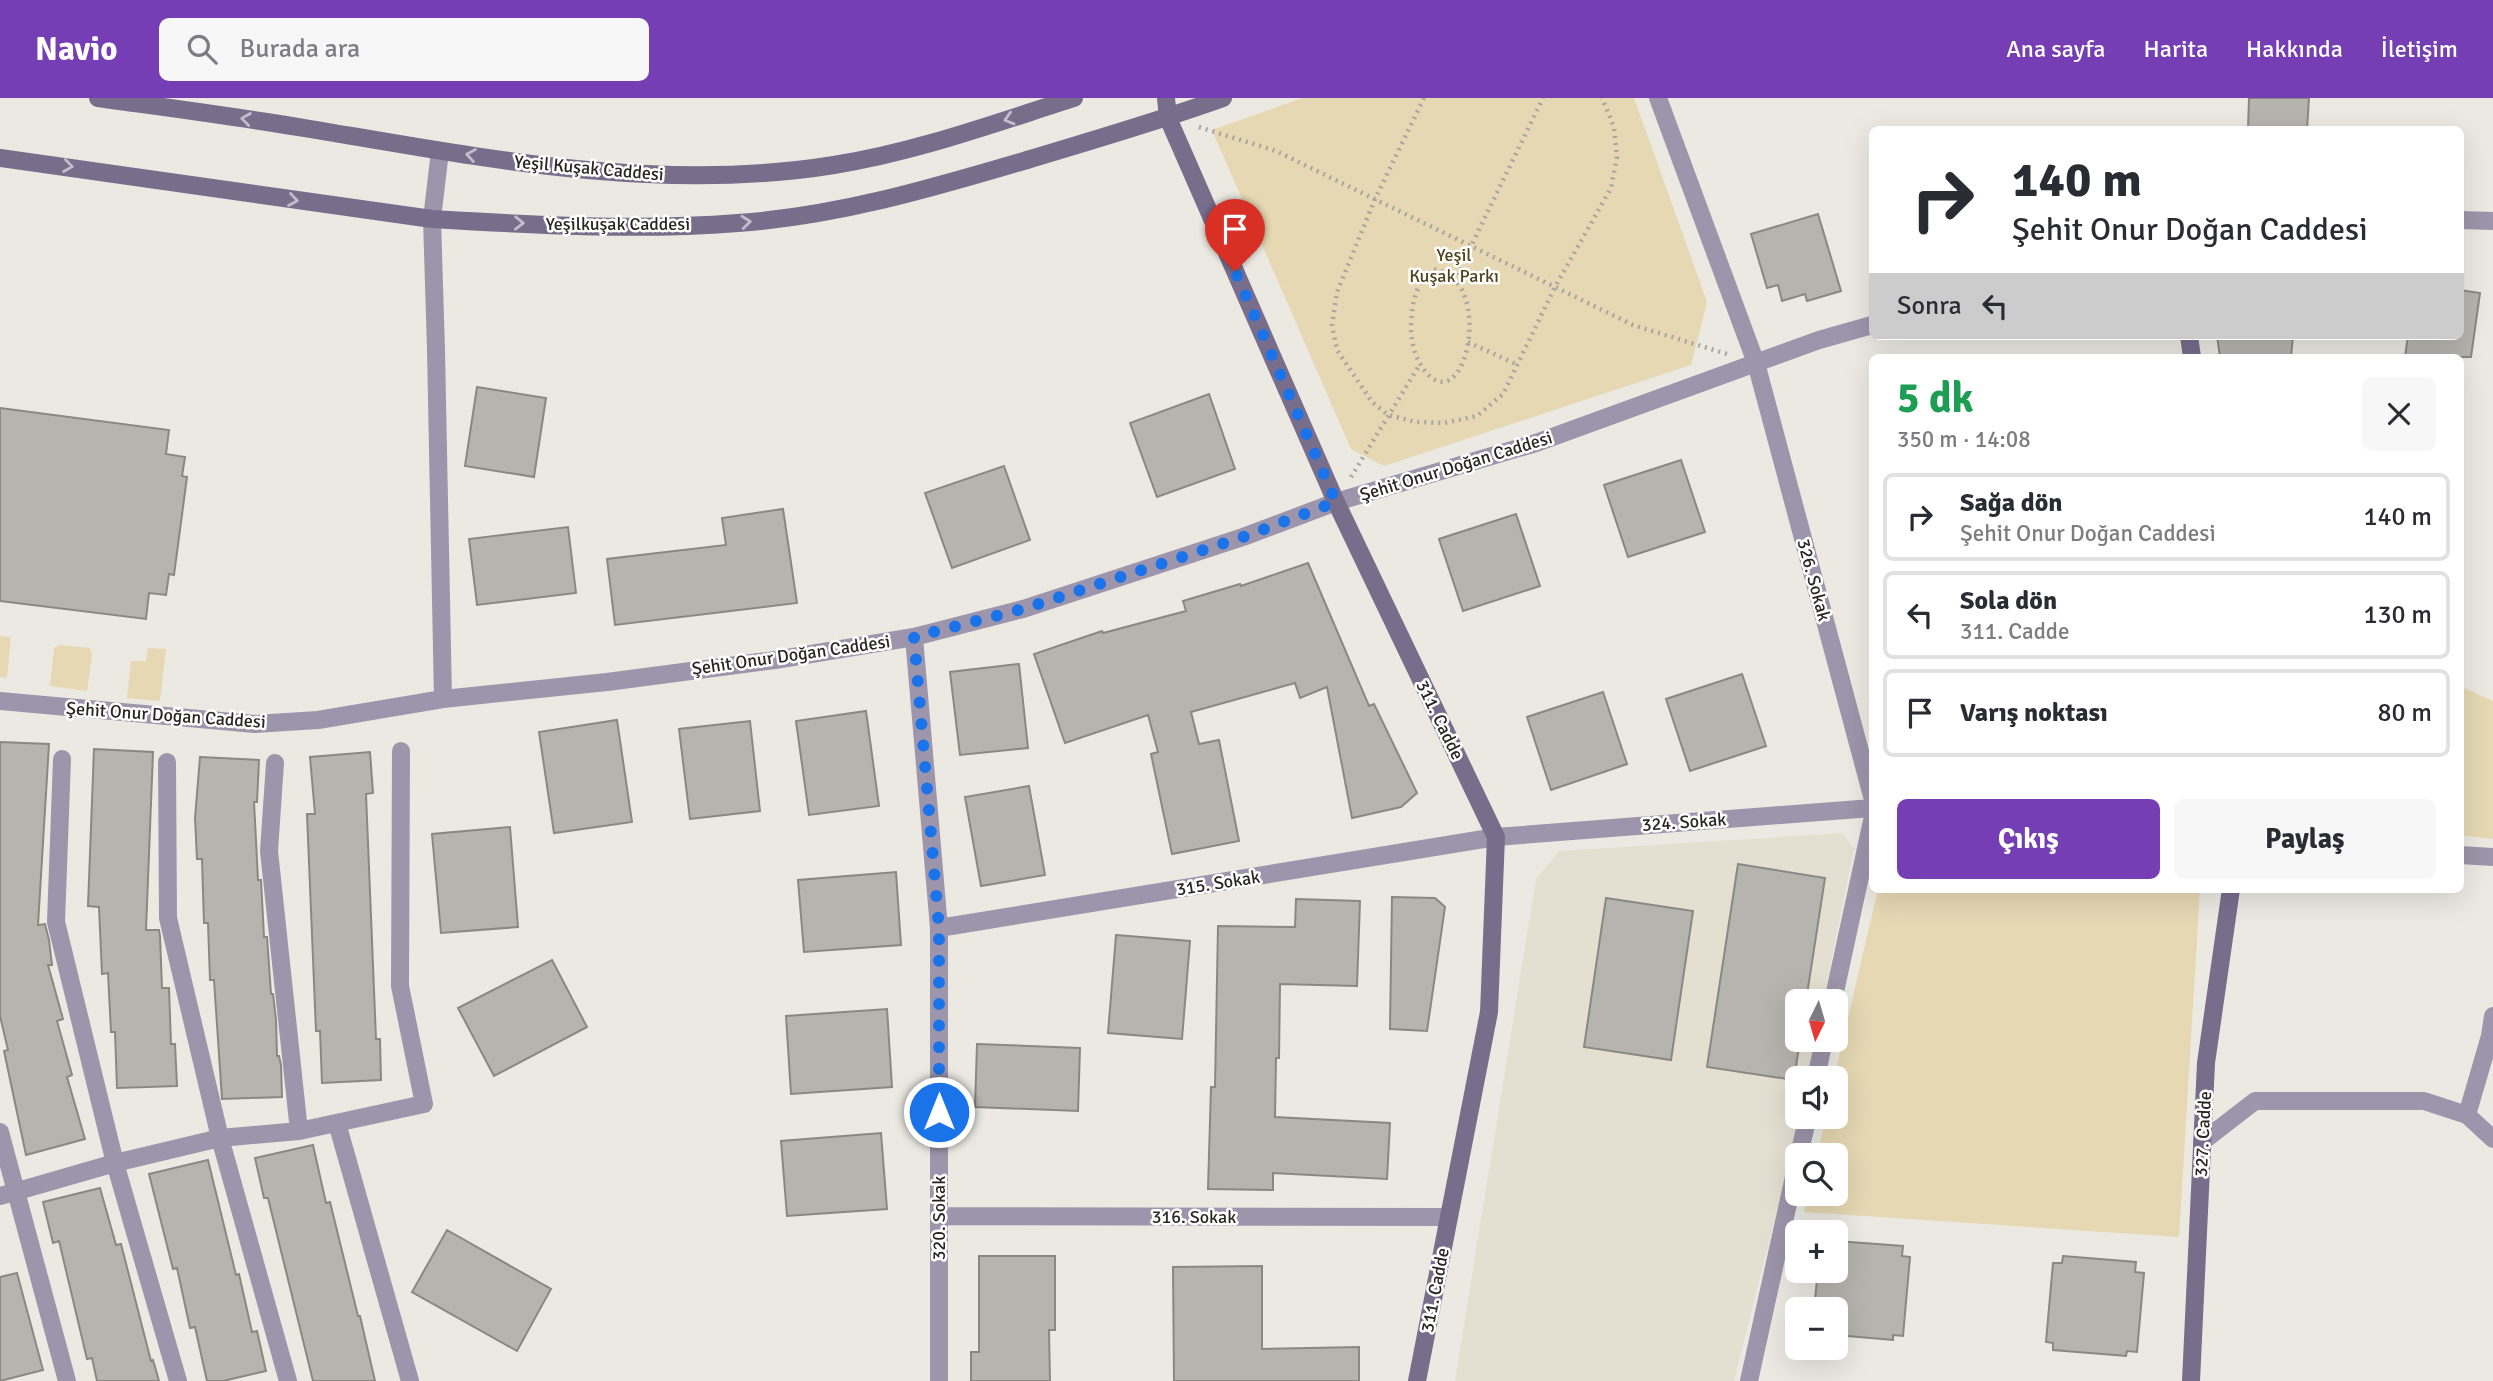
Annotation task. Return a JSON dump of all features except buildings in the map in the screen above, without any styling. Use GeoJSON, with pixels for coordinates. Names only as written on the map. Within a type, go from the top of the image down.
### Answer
{"type":"FeatureCollection","features":[{"type":"Feature","properties":{"kind":"main road","name":"Yeşil Kuşak Caddesi"},"geometry":{"type":"LineString","coordinates":[[98,98],[292,125],[504,161],[660,176],[713,176],[834,165],[933,142],[1074,98]]}},
{"type":"Feature","properties":{"kind":"main road","name":"311. Cadde"},"geometry":{"type":"LineString","coordinates":[[1166,98],[1168,118],[1336,502],[1496,837],[1489,1012],[1417,1381]]}},
{"type":"Feature","properties":{"kind":"main road","name":"Yeşilkuşak Caddesi"},"geometry":{"type":"LineString","coordinates":[[0,158],[432,219],[491,223],[653,226],[738,223],[814,214],[894,199],[1168,118],[1223,98]]}},
{"type":"Feature","properties":{"kind":"main road","name":"327. Cadde"},"geometry":{"type":"LineString","coordinates":[[2191,1381],[2206,1063],[2230,893]]}},
{"type":"Feature","properties":{"kind":"street","name":"326. Sokak"},"geometry":{"type":"LineString","coordinates":[[1658,98],[1756,363],[1869,785]]}},
{"type":"Feature","properties":{"kind":"street"},"geometry":{"type":"LineString","coordinates":[[440,151],[432,219],[443,699]]}},
{"type":"Feature","properties":{"kind":"street"},"geometry":{"type":"LineString","coordinates":[[2464,220],[2493,221]]}},
{"type":"Feature","properties":{"kind":"street","name":"Şehit Onur Doğan Caddesi"},"geometry":{"type":"LineString","coordinates":[[0,701],[255,724],[318,720],[443,699],[607,682],[914,637],[1023,609],[1243,537],[1336,502],[1536,443],[1819,340],[1869,326]]}},
{"type":"Feature","properties":{"kind":"street","name":"320. Sokak"},"geometry":{"type":"LineString","coordinates":[[914,637],[939,928],[939,1381]]}},
{"type":"Feature","properties":{"kind":"street"},"geometry":{"type":"LineString","coordinates":[[8,1194],[114,1163],[220,1138],[299,1131],[424,1104],[400,986],[401,751]]}},
{"type":"Feature","properties":{"kind":"street"},"geometry":{"type":"LineString","coordinates":[[62,759],[56,922],[114,1163],[178,1381]]}},
{"type":"Feature","properties":{"kind":"street"},"geometry":{"type":"LineString","coordinates":[[167,762],[168,918],[220,1138],[288,1381]]}},
{"type":"Feature","properties":{"kind":"street"},"geometry":{"type":"LineString","coordinates":[[275,763],[269,850],[299,1131]]}},
{"type":"Feature","properties":{"kind":"street","name":"324. Sokak"},"geometry":{"type":"LineString","coordinates":[[1496,837],[1869,808]]}},
{"type":"Feature","properties":{"kind":"street"},"geometry":{"type":"LineString","coordinates":[[1836,989],[1869,835]]}},
{"type":"Feature","properties":{"kind":"street","name":"315. Sokak"},"geometry":{"type":"LineString","coordinates":[[939,928],[1496,837]]}},
{"type":"Feature","properties":{"kind":"street"},"geometry":{"type":"LineString","coordinates":[[2464,855],[2493,857]]}},
{"type":"Feature","properties":{"kind":"street"},"geometry":{"type":"LineString","coordinates":[[2467,1115],[2490,1036],[2493,1016]]}},
{"type":"Feature","properties":{"kind":"street"},"geometry":{"type":"LineString","coordinates":[[2202,1142],[2255,1101],[2424,1101],[2467,1115],[2493,1139]]}},
{"type":"Feature","properties":{"kind":"street"},"geometry":{"type":"LineString","coordinates":[[337,1123],[410,1381]]}},
{"type":"Feature","properties":{"kind":"street"},"geometry":{"type":"LineString","coordinates":[[0,1132],[8,1194],[67,1381]]}},
{"type":"Feature","properties":{"kind":"street"},"geometry":{"type":"LineString","coordinates":[[1749,1381],[1788,1206]]}},
{"type":"Feature","properties":{"kind":"street","name":"316. Sokak"},"geometry":{"type":"LineString","coordinates":[[939,1216],[1449,1217]]}},
{"type":"Feature","properties":{"kind":"path"},"geometry":{"type":"LineString","coordinates":[[1424,98],[1375,199],[1337,292],[1332,325],[1337,351],[1372,402],[1388,415],[1416,422],[1444,423],[1477,416],[1503,394],[1555,287],[1611,188],[1617,157],[1614,127],[1602,98]]}},
{"type":"Feature","properties":{"kind":"path"},"geometry":{"type":"LineString","coordinates":[[1454,281],[1543,98]]}},
{"type":"Feature","properties":{"kind":"path"},"geometry":{"type":"LineString","coordinates":[[1168,118],[1276,151],[1633,325],[1756,363]]}},
{"type":"Feature","properties":{"kind":"path"},"geometry":{"type":"LineString","coordinates":[[1434,269],[1450,275],[1465,296],[1470,331],[1468,342],[1465,363],[1450,379],[1440,382],[1431,378],[1420,364],[1413,347],[1413,300],[1422,277],[1434,269]]}},
{"type":"Feature","properties":{"kind":"path"},"geometry":{"type":"LineString","coordinates":[[1468,342],[1518,365]]}},
{"type":"Feature","properties":{"kind":"path"},"geometry":{"type":"LineString","coordinates":[[1336,502],[1420,364]]}},
{"type":"Feature","properties":{"kind":"shaded area"},"geometry":{"type":"Polygon","coordinates":[[[1842,833],[1854,849],[1825,989],[1785,989],[1785,1052],[1812,1052],[1810,1066],[1785,1066],[1785,1129],[1797,1129],[1794,1143],[1785,1143],[1785,1177],[1734,1381],[1455,1381],[1536,879],[1559,851],[1842,833]]]}},
{"type":"Feature","properties":{"kind":"green space","name":"Yeşil Kuşak Parkı"},"geometry":{"type":"Polygon","coordinates":[[[1302,98],[1634,98],[1707,302],[1691,365],[1384,466],[1351,449],[1212,130],[1302,98]]]}},
{"type":"Feature","properties":{"kind":"green space"},"geometry":{"type":"Polygon","coordinates":[[[0,636],[11,637],[7,678],[0,677],[0,636]]]}},
{"type":"Feature","properties":{"kind":"green space"},"geometry":{"type":"Polygon","coordinates":[[[60,645],[90,648],[92,655],[87,691],[50,686],[54,648],[60,645]]]}},
{"type":"Feature","properties":{"kind":"green space"},"geometry":{"type":"Polygon","coordinates":[[[148,648],[166,649],[160,701],[127,698],[131,661],[146,661],[148,648]]]}},
{"type":"Feature","properties":{"kind":"green space"},"geometry":{"type":"Polygon","coordinates":[[[2464,688],[2493,701],[2493,839],[2464,835],[2464,688]]]}},
{"type":"Feature","properties":{"kind":"green space"},"geometry":{"type":"Polygon","coordinates":[[[1877,893],[2200,893],[2179,1237],[1804,1212],[1805,1206],[1848,1206],[1848,1143],[1820,1143],[1823,1129],[1848,1129],[1848,1066],[1837,1066],[1840,1052],[1848,1052],[1848,1018],[1877,893]]]}},
{"type":"Feature","properties":{"kind":"route"},"geometry":{"type":"LineString","coordinates":[[939,1112],[939,928],[914,637],[1023,609],[1243,537],[1336,502],[1235,271]]}}]}
